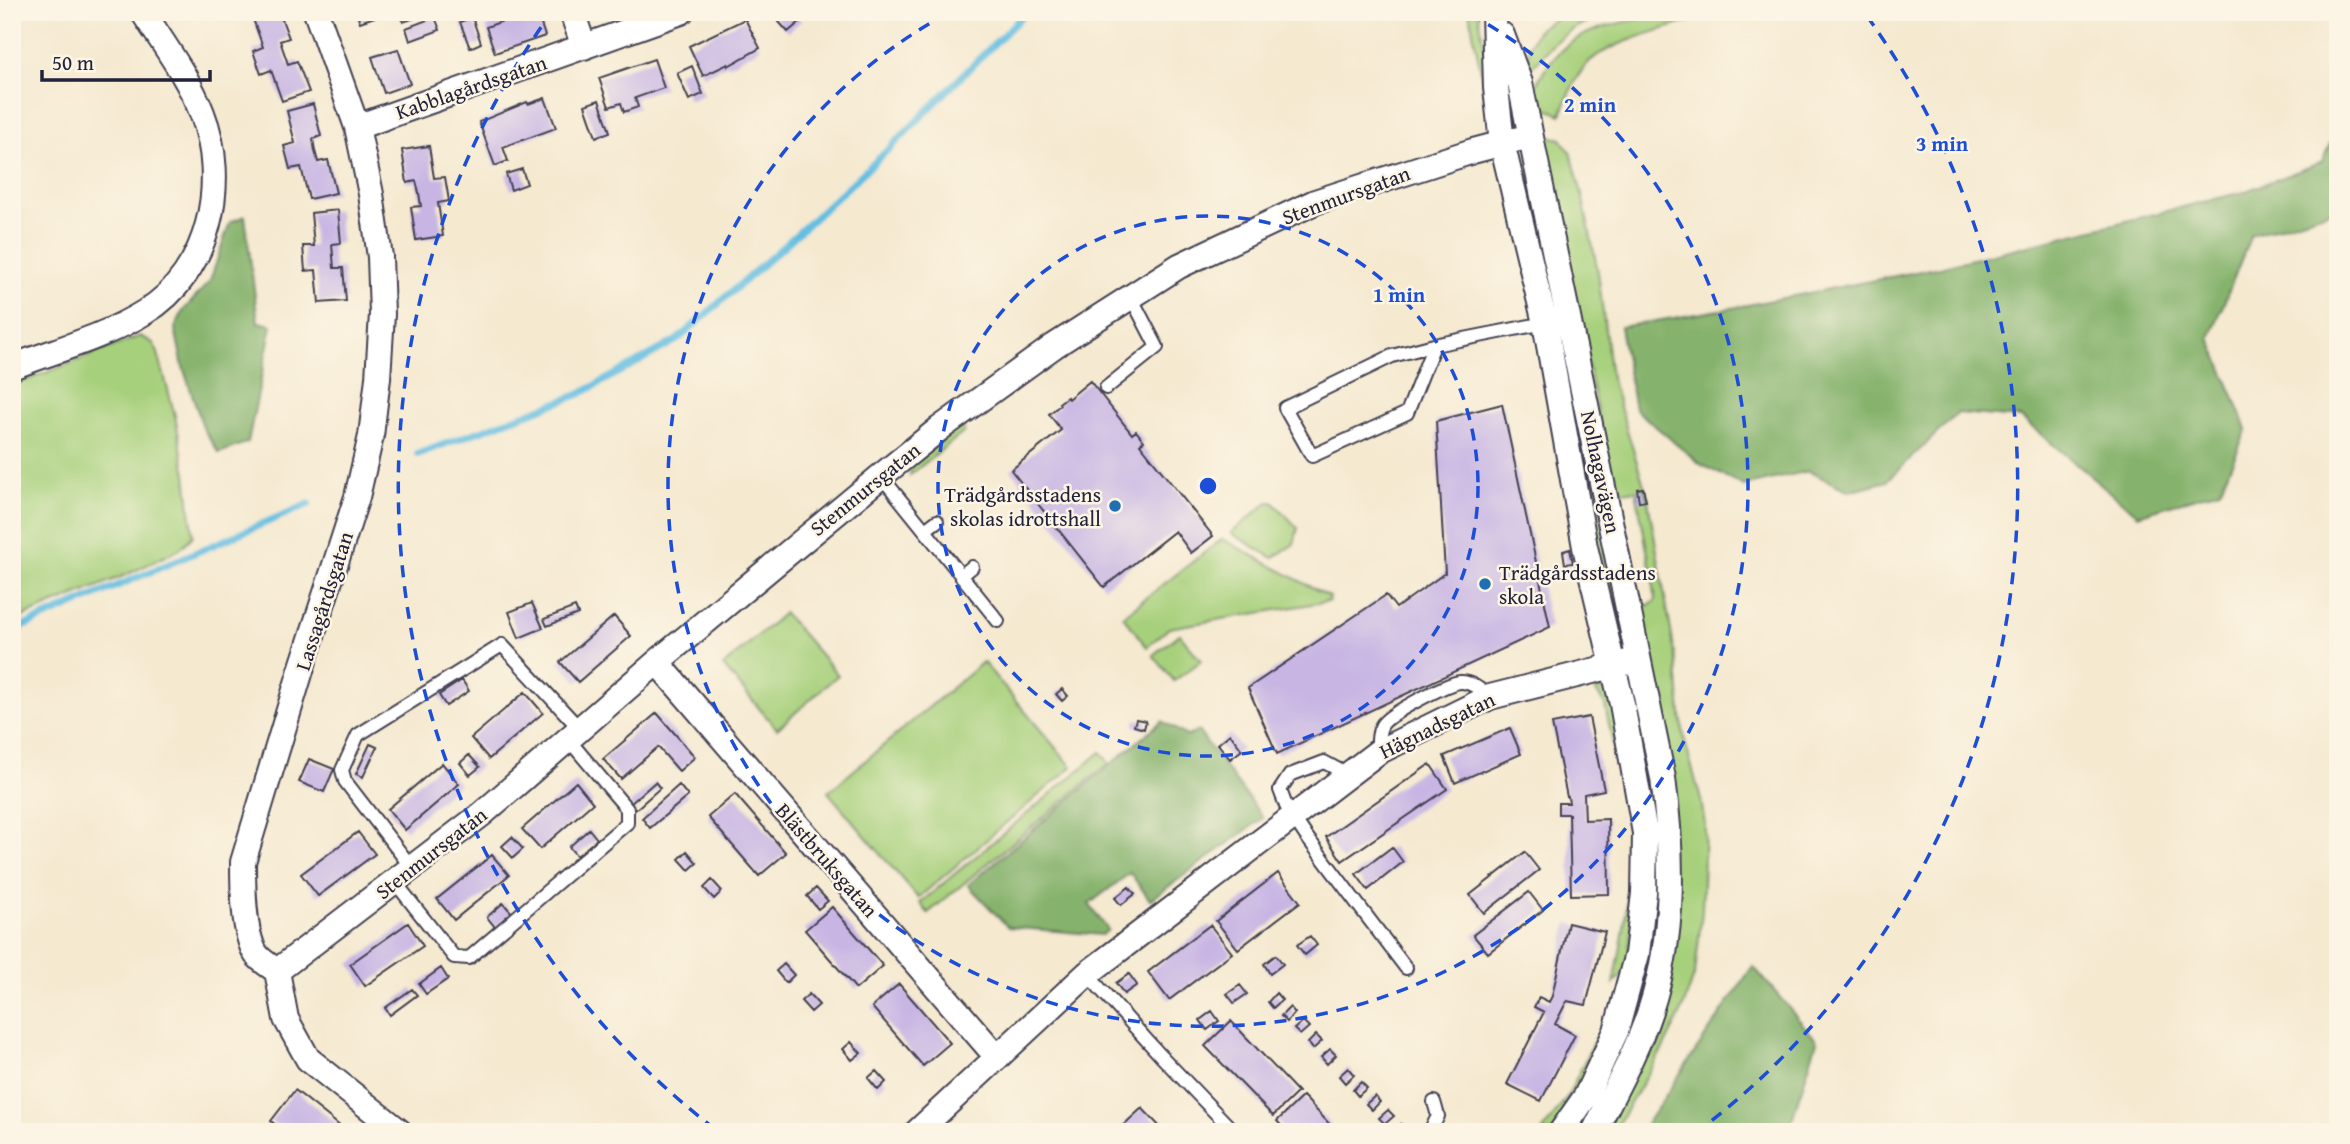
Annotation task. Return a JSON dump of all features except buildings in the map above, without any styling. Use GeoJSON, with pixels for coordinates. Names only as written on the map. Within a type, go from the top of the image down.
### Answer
{"type":"FeatureCollection","features":[{"type":"Feature","properties":{"kind":"street"},"geometry":{"type":"LineString","coordinates":[[12,367],[120,325],[145,312],[181,283],[201,248],[212,194],[213,165],[209,137],[203,114],[190,87],[143,12]]}},
{"type":"Feature","properties":{"kind":"street","name":"Lassagårdsgatan"},"geometry":{"type":"LineString","coordinates":[[277,971],[257,955],[251,942],[243,895],[243,862],[357,497],[371,436],[382,314],[380,257],[371,194],[357,127],[316,12]]}},
{"type":"Feature","properties":{"kind":"street"},"geometry":{"type":"LineString","coordinates":[[572,12],[584,47]]}},
{"type":"Feature","properties":{"kind":"street","name":"Kabblagårdsgatan"},"geometry":{"type":"LineString","coordinates":[[357,127],[681,12]]}},
{"type":"Feature","properties":{"kind":"street","name":"Nolhagavägen"},"geometry":{"type":"LineString","coordinates":[[1497,13],[1520,83],[1610,512],[1663,778],[1670,829],[1670,899],[1661,965],[1651,1009],[1634,1053],[1594,1132]]}},
{"type":"Feature","properties":{"kind":"street","name":"Nolhagavägen"},"geometry":{"type":"LineString","coordinates":[[1497,13],[1496,88],[1503,143],[1545,323],[1586,547],[1622,704],[1644,833],[1644,893],[1637,954],[1616,1031],[1586,1096],[1560,1132]]}},
{"type":"Feature","properties":{"kind":"street","name":"Stenmursgatan"},"geometry":{"type":"LineString","coordinates":[[277,971],[482,814],[657,662],[939,429],[1054,346],[1179,266],[1315,202],[1530,136]]}},
{"type":"Feature","properties":{"kind":"street","name":"Hägnadsgatan"},"geometry":{"type":"LineString","coordinates":[[918,1132],[1087,974],[1378,752],[1490,697],[1639,660]]}},
{"type":"Feature","properties":{"kind":"street","name":"Blästbruksgatan"},"geometry":{"type":"LineString","coordinates":[[657,662],[997,1057]]}},
{"type":"Feature","properties":{"kind":"street"},"geometry":{"type":"LineString","coordinates":[[277,971],[286,1019],[308,1059],[400,1132]]}},
{"type":"Feature","properties":{"kind":"lane"},"geometry":{"type":"LineString","coordinates":[[1106,388],[1157,347],[1131,297]]}},
{"type":"Feature","properties":{"kind":"lane"},"geometry":{"type":"LineString","coordinates":[[1434,345],[1407,413],[1312,456],[1285,408],[1392,356],[1434,345],[1545,323]]}},
{"type":"Feature","properties":{"kind":"lane"},"geometry":{"type":"LineString","coordinates":[[881,476],[998,621]]}},
{"type":"Feature","properties":{"kind":"lane"},"geometry":{"type":"LineString","coordinates":[[925,530],[937,521]]}},
{"type":"Feature","properties":{"kind":"lane"},"geometry":{"type":"LineString","coordinates":[[961,576],[972,567]]}},
{"type":"Feature","properties":{"kind":"lane"},"geometry":{"type":"LineString","coordinates":[[502,645],[574,734],[628,809],[627,823],[469,958],[453,957],[345,781],[342,770],[358,735],[502,645]]}},
{"type":"Feature","properties":{"kind":"lane"},"geometry":{"type":"LineString","coordinates":[[1344,778],[1337,769],[1324,762],[1290,775],[1280,790],[1293,816],[1406,968]]}},
{"type":"Feature","properties":{"kind":"lane"},"geometry":{"type":"LineString","coordinates":[[1087,974],[1234,1132]]}},
{"type":"Feature","properties":{"kind":"lane"},"geometry":{"type":"LineString","coordinates":[[1430,1132],[1438,1116],[1434,1102]]}},
{"type":"Feature","properties":{"kind":"green space"},"geometry":{"type":"Polygon","coordinates":[[[1469,12],[1478,12],[1490,80],[1483,82],[1469,12]]]}},
{"type":"Feature","properties":{"kind":"green space"},"geometry":{"type":"Polygon","coordinates":[[[1577,12],[1616,12],[1590,20],[1566,33],[1529,69],[1528,56],[1533,37],[1546,24],[1577,12]]]}},
{"type":"Feature","properties":{"kind":"green space"},"geometry":{"type":"Polygon","coordinates":[[[1669,12],[1722,12],[1615,46],[1589,62],[1572,87],[1561,115],[1540,106],[1533,89],[1552,60],[1566,46],[1602,28],[1669,12]]]}},
{"type":"Feature","properties":{"kind":"green space"},"geometry":{"type":"Polygon","coordinates":[[[2338,125],[2338,209],[2251,235],[2210,338],[2247,429],[2220,490],[2138,515],[2021,418],[1958,413],[1887,481],[1849,491],[1808,471],[1744,486],[1700,464],[1635,409],[1620,327],[1936,268],[2243,192],[2322,162],[2338,125]]]}},
{"type":"Feature","properties":{"kind":"green space"},"geometry":{"type":"Polygon","coordinates":[[[1552,137],[1561,139],[1571,153],[1582,194],[1598,272],[1611,378],[1647,495],[1677,665],[1685,742],[1705,825],[1702,911],[1695,973],[1681,1013],[1664,1047],[1613,1132],[1602,1132],[1674,928],[1636,610],[1656,599],[1636,490],[1623,492],[1607,460],[1542,140],[1552,137]]]}},
{"type":"Feature","properties":{"kind":"green space"},"geometry":{"type":"Polygon","coordinates":[[[1524,165],[1527,166],[1621,599],[1608,602],[1524,183],[1524,165]]]}},
{"type":"Feature","properties":{"kind":"green space"},"geometry":{"type":"Polygon","coordinates":[[[245,216],[258,322],[272,325],[248,442],[219,453],[204,430],[183,367],[175,328],[183,311],[210,281],[230,222],[245,216]]]}},
{"type":"Feature","properties":{"kind":"green space"},"geometry":{"type":"Polygon","coordinates":[[[140,336],[153,343],[158,353],[175,416],[186,474],[193,536],[180,549],[128,574],[12,621],[12,386],[140,336]]]}},
{"type":"Feature","properties":{"kind":"green space"},"geometry":{"type":"Polygon","coordinates":[[[964,424],[964,432],[910,475],[911,465],[964,424]]]}},
{"type":"Feature","properties":{"kind":"green space"},"geometry":{"type":"Polygon","coordinates":[[[1268,502],[1273,502],[1298,528],[1294,544],[1273,558],[1231,533],[1268,502]]]}},
{"type":"Feature","properties":{"kind":"green space"},"geometry":{"type":"Polygon","coordinates":[[[1222,539],[1330,597],[1329,601],[1169,628],[1147,647],[1123,616],[1222,539]]]}},
{"type":"Feature","properties":{"kind":"green space"},"geometry":{"type":"Polygon","coordinates":[[[784,613],[838,675],[777,729],[723,666],[784,613]]]}},
{"type":"Feature","properties":{"kind":"green space"},"geometry":{"type":"Polygon","coordinates":[[[1180,634],[1201,661],[1174,681],[1153,655],[1180,634]]]}},
{"type":"Feature","properties":{"kind":"green space"},"geometry":{"type":"Polygon","coordinates":[[[983,662],[1072,767],[918,898],[828,792],[983,662]]]}},
{"type":"Feature","properties":{"kind":"green space"},"geometry":{"type":"Polygon","coordinates":[[[1593,687],[1606,691],[1615,704],[1632,789],[1626,806],[1605,705],[1593,687]]]}},
{"type":"Feature","properties":{"kind":"green space"},"geometry":{"type":"Polygon","coordinates":[[[1162,721],[1187,736],[1198,731],[1263,818],[1150,900],[1130,873],[1089,904],[1108,930],[1102,935],[1008,927],[968,885],[1162,721]]]}},
{"type":"Feature","properties":{"kind":"green space"},"geometry":{"type":"Polygon","coordinates":[[[1101,752],[1109,763],[928,913],[920,903],[1101,752]]]}},
{"type":"Feature","properties":{"kind":"green space"},"geometry":{"type":"Polygon","coordinates":[[[1629,864],[1638,880],[1626,971],[1614,983],[1626,909],[1629,864]]]}},
{"type":"Feature","properties":{"kind":"green space"},"geometry":{"type":"Polygon","coordinates":[[[1753,966],[1817,1041],[1788,1132],[1641,1132],[1753,966]]]}},
{"type":"Feature","properties":{"kind":"green space"},"geometry":{"type":"Polygon","coordinates":[[[1595,1039],[1597,1057],[1553,1132],[1542,1132],[1569,1094],[1595,1039]]]}},
{"type":"Feature","properties":{"kind":"waterway"},"geometry":{"type":"LineString","coordinates":[[418,454],[580,394],[677,340],[890,148],[1026,12]]}},
{"type":"Feature","properties":{"kind":"waterway"},"geometry":{"type":"LineString","coordinates":[[12,631],[309,504]]}},
{"type":"Feature","properties":{"kind":"place","name":"Trädgårdsstadens skolas idrottshall"},"geometry":{"type":"Point","coordinates":[1115,506]}},
{"type":"Feature","properties":{"kind":"place","name":"Trädgårdsstadens skola"},"geometry":{"type":"Point","coordinates":[1485,584]}}]}
